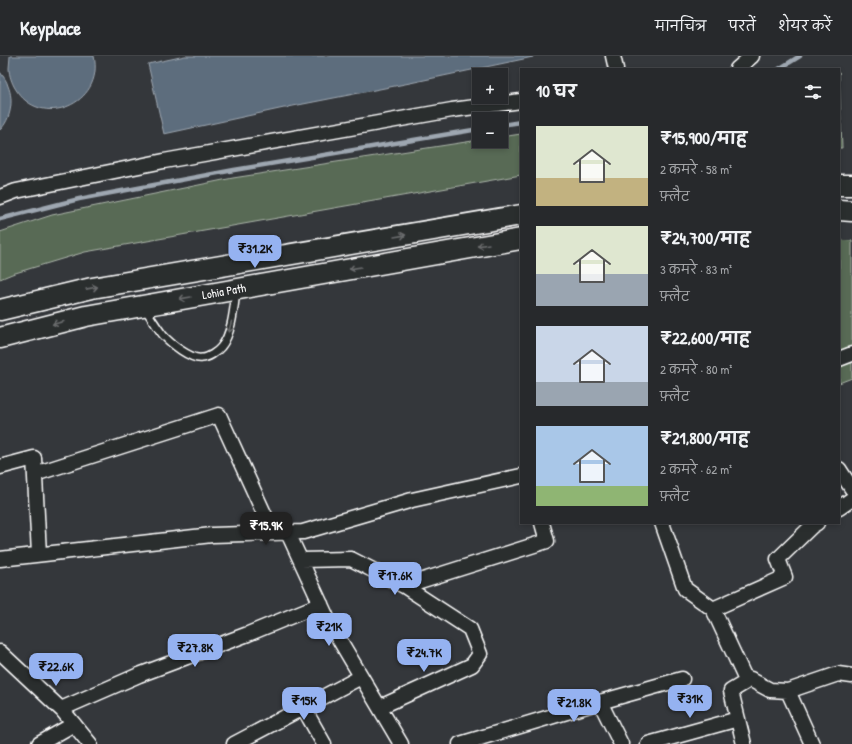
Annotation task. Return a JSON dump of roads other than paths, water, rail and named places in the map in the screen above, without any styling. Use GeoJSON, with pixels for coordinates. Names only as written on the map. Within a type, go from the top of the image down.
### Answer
{"type":"FeatureCollection","features":[{"type":"Feature","properties":{"kind":"main road"},"geometry":{"type":"LineString","coordinates":[[840,185],[852,185]]}},
{"type":"Feature","properties":{"kind":"main road"},"geometry":{"type":"LineString","coordinates":[[840,210],[852,211]]}},
{"type":"Feature","properties":{"kind":"main road","name":"Lohia Path"},"geometry":{"type":"LineString","coordinates":[[0,310],[92,288],[520,215]]}},
{"type":"Feature","properties":{"kind":"main road","name":"Lohia Path"},"geometry":{"type":"LineString","coordinates":[[0,338],[86,316],[520,239]]}},
{"type":"Feature","properties":{"kind":"street"},"geometry":{"type":"LineString","coordinates":[[614,56],[616,68]]}},
{"type":"Feature","properties":{"kind":"street"},"geometry":{"type":"LineString","coordinates":[[739,68],[752,56]]}},
{"type":"Feature","properties":{"kind":"street"},"geometry":{"type":"LineString","coordinates":[[0,197],[16,191],[164,161],[444,112],[520,101]]}},
{"type":"Feature","properties":{"kind":"street"},"geometry":{"type":"LineString","coordinates":[[840,358],[852,354]]}},
{"type":"Feature","properties":{"kind":"street"},"geometry":{"type":"LineString","coordinates":[[35,474],[220,415],[273,533]]}},
{"type":"Feature","properties":{"kind":"street"},"geometry":{"type":"LineString","coordinates":[[0,467],[34,458],[39,554]]}},
{"type":"Feature","properties":{"kind":"street"},"geometry":{"type":"LineString","coordinates":[[840,471],[852,489]]}},
{"type":"Feature","properties":{"kind":"street"},"geometry":{"type":"LineString","coordinates":[[0,559],[212,535],[303,532],[412,500],[520,476]]}},
{"type":"Feature","properties":{"kind":"street"},"geometry":{"type":"LineString","coordinates":[[840,507],[852,499]]}},
{"type":"Feature","properties":{"kind":"street"},"geometry":{"type":"LineString","coordinates":[[404,586],[547,541],[542,524]]}},
{"type":"Feature","properties":{"kind":"street"},"geometry":{"type":"LineString","coordinates":[[662,524],[685,589],[713,609],[744,676],[770,690],[788,691],[838,674],[852,676]]}},
{"type":"Feature","properties":{"kind":"street"},"geometry":{"type":"LineString","coordinates":[[713,609],[785,577],[778,559],[815,524]]}},
{"type":"Feature","properties":{"kind":"street"},"geometry":{"type":"LineString","coordinates":[[288,533],[329,622],[401,744]]}},
{"type":"Feature","properties":{"kind":"street"},"geometry":{"type":"LineString","coordinates":[[301,560],[351,559],[404,586],[470,629],[480,654],[472,665],[380,707]]}},
{"type":"Feature","properties":{"kind":"street"},"geometry":{"type":"LineString","coordinates":[[61,709],[139,675],[248,634],[321,604]]}},
{"type":"Feature","properties":{"kind":"street"},"geometry":{"type":"LineString","coordinates":[[0,652],[61,709],[90,744]]}},
{"type":"Feature","properties":{"kind":"street"},"geometry":{"type":"LineString","coordinates":[[234,744],[361,677]]}},
{"type":"Feature","properties":{"kind":"street"},"geometry":{"type":"LineString","coordinates":[[460,744],[682,679]]}},
{"type":"Feature","properties":{"kind":"street"},"geometry":{"type":"LineString","coordinates":[[744,744],[731,691],[751,679]]}},
{"type":"Feature","properties":{"kind":"street"},"geometry":{"type":"LineString","coordinates":[[788,691],[812,744]]}},
{"type":"Feature","properties":{"kind":"street"},"geometry":{"type":"LineString","coordinates":[[600,702],[621,744]]}},
{"type":"Feature","properties":{"kind":"street"},"geometry":{"type":"LineString","coordinates":[[303,707],[324,744]]}},
{"type":"Feature","properties":{"kind":"street"},"geometry":{"type":"LineString","coordinates":[[648,744],[738,719]]}},
{"type":"Feature","properties":{"kind":"street"},"geometry":{"type":"LineString","coordinates":[[39,744],[74,724]]}},
{"type":"Feature","properties":{"kind":"lane"},"geometry":{"type":"LineString","coordinates":[[144,306],[164,336],[185,352],[195,357],[202,358],[214,354],[225,340],[234,308],[236,289]]}},
{"type":"Feature","properties":{"kind":"water"},"geometry":{"type":"Polygon","coordinates":[[[10,56],[94,56],[95,73],[90,87],[80,99],[68,106],[54,109],[39,108],[26,101],[15,88],[9,68],[10,56]]]}},
{"type":"Feature","properties":{"kind":"water"},"geometry":{"type":"Polygon","coordinates":[[[185,56],[533,56],[164,134],[148,64],[185,56]]]}},
{"type":"Feature","properties":{"kind":"water"},"geometry":{"type":"Polygon","coordinates":[[[0,72],[10,91],[11,103],[7,120],[0,130],[0,72]]]}},
{"type":"Feature","properties":{"kind":"waterway"},"geometry":{"type":"LineString","coordinates":[[781,68],[800,56]]}},
{"type":"Feature","properties":{"kind":"waterway"},"geometry":{"type":"LineString","coordinates":[[508,124],[520,122]]}},
{"type":"Feature","properties":{"kind":"waterway"},"geometry":{"type":"LineString","coordinates":[[0,219],[79,199],[234,170],[472,130]]}}]}
